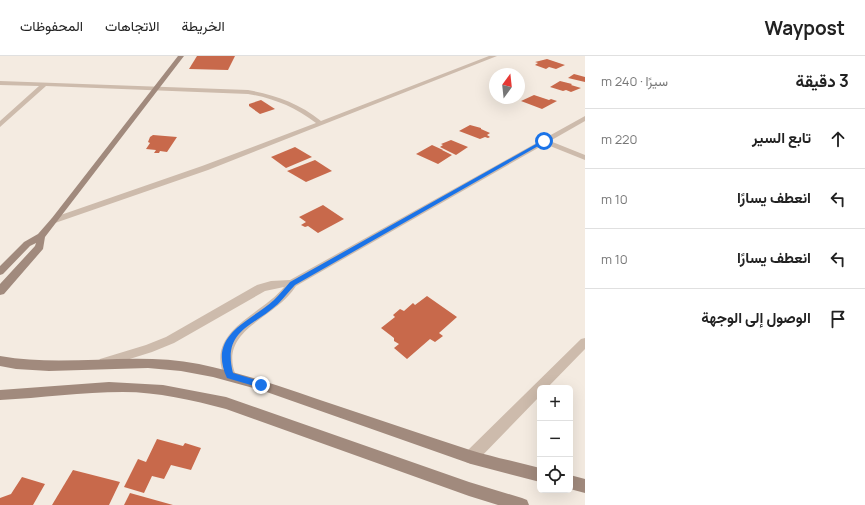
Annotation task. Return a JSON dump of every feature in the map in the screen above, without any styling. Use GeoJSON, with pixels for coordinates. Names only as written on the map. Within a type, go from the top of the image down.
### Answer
{"type":"FeatureCollection","features":[{"type":"Feature","properties":{"kind":"street"},"geometry":{"type":"LineString","coordinates":[[0,272],[27,244],[41,236],[55,220],[181,56]]}},
{"type":"Feature","properties":{"kind":"street"},"geometry":{"type":"LineString","coordinates":[[55,220],[205,168],[494,56]]}},
{"type":"Feature","properties":{"kind":"street"},"geometry":{"type":"LineString","coordinates":[[0,83],[157,88],[262,94],[287,102],[310,115],[320,123]]}},
{"type":"Feature","properties":{"kind":"street"},"geometry":{"type":"LineString","coordinates":[[0,125],[44,85]]}},
{"type":"Feature","properties":{"kind":"street"},"geometry":{"type":"LineString","coordinates":[[230,376],[226,361],[228,346],[236,333],[247,322],[276,302],[292,283],[585,118]]}},
{"type":"Feature","properties":{"kind":"street"},"geometry":{"type":"LineString","coordinates":[[544,141],[585,158]]}},
{"type":"Feature","properties":{"kind":"street"},"geometry":{"type":"LineString","coordinates":[[0,291],[40,247],[41,236]]}},
{"type":"Feature","properties":{"kind":"street"},"geometry":{"type":"LineString","coordinates":[[100,363],[124,357],[170,340],[261,288],[271,285],[292,283]]}},
{"type":"Feature","properties":{"kind":"street"},"geometry":{"type":"LineString","coordinates":[[471,457],[585,342]]}},
{"type":"Feature","properties":{"kind":"street"},"geometry":{"type":"LineString","coordinates":[[0,361],[60,366],[133,362],[166,364],[198,369],[230,376],[471,457],[537,474]]}},
{"type":"Feature","properties":{"kind":"street"},"geometry":{"type":"LineString","coordinates":[[0,394],[124,387],[159,389],[193,394],[226,403],[469,489],[522,505]]}},
{"type":"Feature","properties":{"kind":"street"},"geometry":{"type":"LineString","coordinates":[[573,483],[585,486]]}},
{"type":"Feature","properties":{"kind":"building"},"geometry":{"type":"Polygon","coordinates":[[[197,56],[235,56],[228,70],[189,69],[197,56]]]}},
{"type":"Feature","properties":{"kind":"building"},"geometry":{"type":"Polygon","coordinates":[[[547,59],[565,65],[556,69],[549,67],[546,69],[535,65],[538,63],[535,62],[547,59]]]}},
{"type":"Feature","properties":{"kind":"building"},"geometry":{"type":"Polygon","coordinates":[[[574,74],[585,77],[585,82],[568,78],[574,74]]]}},
{"type":"Feature","properties":{"kind":"building"},"geometry":{"type":"Polygon","coordinates":[[[560,81],[581,88],[571,92],[550,87],[560,81]]]}},
{"type":"Feature","properties":{"kind":"building"},"geometry":{"type":"Polygon","coordinates":[[[534,95],[557,101],[542,109],[525,103],[525,99],[534,95]]]}},
{"type":"Feature","properties":{"kind":"building"},"geometry":{"type":"Polygon","coordinates":[[[261,100],[275,109],[260,114],[249,106],[249,104],[261,100]]]}},
{"type":"Feature","properties":{"kind":"building"},"geometry":{"type":"Polygon","coordinates":[[[470,125],[481,128],[490,133],[487,135],[490,137],[480,139],[459,131],[470,125]]]}},
{"type":"Feature","properties":{"kind":"building"},"geometry":{"type":"Polygon","coordinates":[[[153,135],[177,137],[167,152],[160,151],[159,153],[154,153],[156,150],[146,149],[150,143],[148,142],[150,137],[153,135]]]}},
{"type":"Feature","properties":{"kind":"building"},"geometry":{"type":"Polygon","coordinates":[[[451,140],[468,147],[456,155],[440,147],[443,145],[441,144],[451,140]]]}},
{"type":"Feature","properties":{"kind":"building"},"geometry":{"type":"Polygon","coordinates":[[[432,145],[452,155],[438,164],[416,154],[432,145]]]}},
{"type":"Feature","properties":{"kind":"building"},"geometry":{"type":"Polygon","coordinates":[[[295,147],[312,157],[286,168],[271,157],[295,147]]]}},
{"type":"Feature","properties":{"kind":"building"},"geometry":{"type":"Polygon","coordinates":[[[315,160],[332,171],[306,182],[287,171],[315,160]]]}},
{"type":"Feature","properties":{"kind":"building"},"geometry":{"type":"Polygon","coordinates":[[[323,205],[344,219],[318,233],[308,226],[305,227],[301,225],[306,222],[299,217],[323,205]]]}},
{"type":"Feature","properties":{"kind":"building"},"geometry":{"type":"Polygon","coordinates":[[[427,296],[457,317],[439,333],[443,336],[435,342],[430,339],[407,359],[394,348],[399,344],[394,341],[394,338],[381,328],[395,317],[393,315],[400,309],[404,311],[413,303],[415,305],[427,296]]]}},
{"type":"Feature","properties":{"kind":"building"},"geometry":{"type":"Polygon","coordinates":[[[157,439],[183,446],[185,443],[201,448],[191,470],[171,465],[164,479],[152,476],[144,493],[124,487],[138,459],[146,462],[157,439]]]}},
{"type":"Feature","properties":{"kind":"building"},"geometry":{"type":"Polygon","coordinates":[[[73,470],[120,482],[109,505],[52,505],[73,470]]]}},
{"type":"Feature","properties":{"kind":"building"},"geometry":{"type":"Polygon","coordinates":[[[22,477],[45,484],[33,505],[0,505],[0,498],[11,494],[22,477]]]}},
{"type":"Feature","properties":{"kind":"building"},"geometry":{"type":"Polygon","coordinates":[[[130,493],[173,505],[124,505],[130,493]]]}},
{"type":"Feature","properties":{"kind":"route"},"geometry":{"type":"LineString","coordinates":[[261,385],[230,376],[226,361],[228,346],[236,333],[247,322],[276,302],[288,290],[292,283],[544,141]]}}]}
